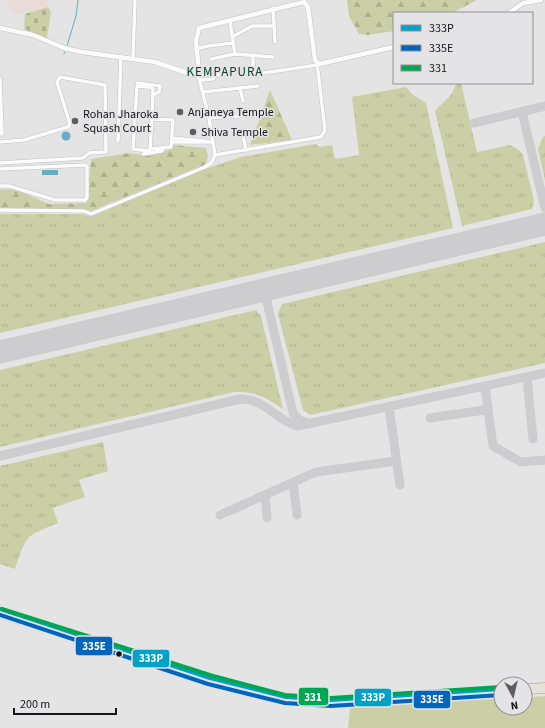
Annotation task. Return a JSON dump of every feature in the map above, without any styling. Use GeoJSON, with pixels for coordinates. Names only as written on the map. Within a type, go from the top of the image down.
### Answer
{"type":"FeatureCollection","features":[{"type":"Feature","properties":{"kind":"main road"},"geometry":{"type":"LineString","coordinates":[[0,609],[207,679],[286,697],[318,700],[427,696],[493,690]]}},
{"type":"Feature","properties":{"kind":"main road"},"geometry":{"type":"LineString","coordinates":[[0,614],[207,679],[284,701],[318,703],[427,699],[493,694]]}},
{"type":"Feature","properties":{"kind":"main road"},"geometry":{"type":"LineString","coordinates":[[533,687],[545,686]]}},
{"type":"Feature","properties":{"kind":"main road"},"geometry":{"type":"LineString","coordinates":[[533,691],[545,690]]}},
{"type":"Feature","properties":{"kind":"street"},"geometry":{"type":"LineString","coordinates":[[133,58],[135,0]]}},
{"type":"Feature","properties":{"kind":"street"},"geometry":{"type":"LineString","coordinates":[[510,12],[523,3],[541,0]]}},
{"type":"Feature","properties":{"kind":"street"},"geometry":{"type":"LineString","coordinates":[[0,210],[94,212],[205,167],[212,162],[215,155],[209,118],[198,74],[196,33],[199,28],[230,21],[273,8],[300,2],[306,3],[317,64],[324,125],[323,135],[215,155]]}},
{"type":"Feature","properties":{"kind":"street"},"geometry":{"type":"LineString","coordinates":[[273,8],[274,42]]}},
{"type":"Feature","properties":{"kind":"street"},"geometry":{"type":"LineString","coordinates":[[230,21],[235,54]]}},
{"type":"Feature","properties":{"kind":"street"},"geometry":{"type":"LineString","coordinates":[[232,37],[252,26],[274,26]]}},
{"type":"Feature","properties":{"kind":"street"},"geometry":{"type":"LineString","coordinates":[[0,28],[33,35],[64,48],[82,52],[121,56],[161,63],[193,75],[198,74]]}},
{"type":"Feature","properties":{"kind":"street"},"geometry":{"type":"LineString","coordinates":[[196,49],[233,43]]}},
{"type":"Feature","properties":{"kind":"street"},"geometry":{"type":"LineString","coordinates":[[253,55],[253,71],[257,74],[321,64],[393,47]]}},
{"type":"Feature","properties":{"kind":"street"},"geometry":{"type":"LineString","coordinates":[[211,59],[235,54],[273,57]]}},
{"type":"Feature","properties":{"kind":"street"},"geometry":{"type":"LineString","coordinates":[[118,141],[121,56]]}},
{"type":"Feature","properties":{"kind":"street"},"geometry":{"type":"LineString","coordinates":[[200,80],[213,79],[218,75],[234,73]]}},
{"type":"Feature","properties":{"kind":"street"},"geometry":{"type":"LineString","coordinates":[[0,142],[24,140],[68,127],[70,124],[57,82],[60,77],[104,86],[106,152],[89,153],[83,158],[0,163]]}},
{"type":"Feature","properties":{"kind":"street"},"geometry":{"type":"LineString","coordinates":[[0,79],[2,134],[0,134]]}},
{"type":"Feature","properties":{"kind":"street"},"geometry":{"type":"LineString","coordinates":[[137,83],[160,86],[159,92],[153,95]]}},
{"type":"Feature","properties":{"kind":"street"},"geometry":{"type":"LineString","coordinates":[[150,149],[153,89],[149,87],[137,86],[133,149],[149,151],[150,149],[170,147],[172,140],[173,120],[152,118]]}},
{"type":"Feature","properties":{"kind":"street"},"geometry":{"type":"LineString","coordinates":[[203,92],[258,86]]}},
{"type":"Feature","properties":{"kind":"street"},"geometry":{"type":"LineString","coordinates":[[240,88],[242,101]]}},
{"type":"Feature","properties":{"kind":"street"},"geometry":{"type":"LineString","coordinates":[[209,118],[255,115]]}},
{"type":"Feature","properties":{"kind":"street"},"geometry":{"type":"LineString","coordinates":[[242,131],[246,150]]}},
{"type":"Feature","properties":{"kind":"street"},"geometry":{"type":"LineString","coordinates":[[172,140],[212,142]]}},
{"type":"Feature","properties":{"kind":"street"},"geometry":{"type":"LineString","coordinates":[[143,154],[162,151],[163,148]]}},
{"type":"Feature","properties":{"kind":"street"},"geometry":{"type":"LineString","coordinates":[[0,168],[85,165],[87,167],[87,198],[84,200],[55,200],[9,186],[0,186]]}},
{"type":"Feature","properties":{"kind":"shaded area"},"geometry":{"type":"Polygon","coordinates":[[[8,0],[48,0],[48,7],[17,15],[9,9],[8,0]]]}},
{"type":"Feature","properties":{"kind":"green space"},"geometry":{"type":"Polygon","coordinates":[[[347,0],[477,0],[454,12],[393,12],[393,31],[367,35],[359,34],[349,16],[347,0]]]}},
{"type":"Feature","properties":{"kind":"green space"},"geometry":{"type":"Polygon","coordinates":[[[48,7],[51,12],[47,38],[24,29],[25,14],[48,7]]]}},
{"type":"Feature","properties":{"kind":"green space"},"geometry":{"type":"Polygon","coordinates":[[[456,84],[461,84],[477,152],[510,145],[519,150],[523,155],[534,201],[532,209],[462,226],[435,111],[451,95],[456,84]]]}},
{"type":"Feature","properties":{"kind":"green space"},"geometry":{"type":"Polygon","coordinates":[[[406,87],[412,94],[426,103],[453,228],[0,333],[0,214],[83,214],[90,217],[205,169],[241,157],[316,144],[319,147],[332,145],[335,159],[359,155],[352,97],[406,87]]]}},
{"type":"Feature","properties":{"kind":"green space"},"geometry":{"type":"Polygon","coordinates":[[[270,90],[292,140],[250,145],[270,90]]]}},
{"type":"Feature","properties":{"kind":"green space"},"geometry":{"type":"Polygon","coordinates":[[[545,136],[545,181],[538,149],[543,137],[545,136]]]}},
{"type":"Feature","properties":{"kind":"green space"},"geometry":{"type":"Polygon","coordinates":[[[173,145],[206,148],[208,157],[206,164],[91,211],[84,209],[0,209],[0,189],[17,190],[49,204],[87,203],[91,159],[129,153],[149,156],[172,149],[173,145]]]}},
{"type":"Feature","properties":{"kind":"green space"},"geometry":{"type":"Polygon","coordinates":[[[545,242],[545,363],[310,415],[303,410],[278,314],[282,304],[545,242]]]}},
{"type":"Feature","properties":{"kind":"green space"},"geometry":{"type":"Polygon","coordinates":[[[256,310],[261,316],[283,409],[260,396],[242,392],[234,392],[0,447],[0,370],[256,310]]]}},
{"type":"Feature","properties":{"kind":"green space"},"geometry":{"type":"Polygon","coordinates":[[[103,442],[108,471],[79,480],[85,497],[53,508],[58,523],[33,534],[28,538],[22,549],[15,569],[0,564],[0,466],[103,442]]]}},
{"type":"Feature","properties":{"kind":"green space"},"geometry":{"type":"Polygon","coordinates":[[[545,696],[545,728],[348,728],[350,708],[493,698],[493,716],[533,716],[533,697],[545,696]]]}},
{"type":"Feature","properties":{"kind":"water"},"geometry":{"type":"Polygon","coordinates":[[[66,131],[71,136],[66,141],[61,136],[66,131]]]}},
{"type":"Feature","properties":{"kind":"water"},"geometry":{"type":"Polygon","coordinates":[[[42,170],[58,170],[58,175],[42,175],[42,170]]]}},
{"type":"Feature","properties":{"kind":"waterway"},"geometry":{"type":"LineString","coordinates":[[67,46],[76,16],[78,0]]}},
{"type":"Feature","properties":{"kind":"taxiway"},"geometry":{"type":"LineString","coordinates":[[474,123],[545,106]]}},
{"type":"Feature","properties":{"kind":"taxiway"},"geometry":{"type":"LineString","coordinates":[[522,112],[545,208]]}},
{"type":"Feature","properties":{"kind":"taxiway"},"geometry":{"type":"LineString","coordinates":[[267,302],[268,295],[273,288]]}},
{"type":"Feature","properties":{"kind":"taxiway"},"geometry":{"type":"LineString","coordinates":[[257,292],[264,296],[267,302],[293,413],[299,420],[307,423]]}},
{"type":"Feature","properties":{"kind":"taxiway"},"geometry":{"type":"LineString","coordinates":[[0,456],[240,399],[256,402],[283,420],[298,426],[545,373]]}},
{"type":"Feature","properties":{"kind":"taxiway"},"geometry":{"type":"LineString","coordinates":[[527,377],[533,439]]}},
{"type":"Feature","properties":{"kind":"taxiway"},"geometry":{"type":"LineString","coordinates":[[485,386],[493,446],[521,462],[545,460]]}},
{"type":"Feature","properties":{"kind":"taxiway"},"geometry":{"type":"LineString","coordinates":[[389,407],[400,485]]}},
{"type":"Feature","properties":{"kind":"taxiway"},"geometry":{"type":"LineString","coordinates":[[430,418],[485,410],[488,411]]}},
{"type":"Feature","properties":{"kind":"taxiway"},"geometry":{"type":"LineString","coordinates":[[220,515],[316,472],[396,461]]}},
{"type":"Feature","properties":{"kind":"taxiway"},"geometry":{"type":"LineString","coordinates":[[293,483],[297,515]]}},
{"type":"Feature","properties":{"kind":"taxiway"},"geometry":{"type":"LineString","coordinates":[[265,495],[267,518]]}},
{"type":"Feature","properties":{"kind":"runway"},"geometry":{"type":"LineString","coordinates":[[0,352],[545,224]]}},
{"type":"Feature","properties":{"kind":"transit line","name":"333P"},"geometry":{"type":"LineString","coordinates":[[0,609],[210,678],[286,697],[331,700],[493,690]]}},
{"type":"Feature","properties":{"kind":"transit line","name":"331"},"geometry":{"type":"LineString","coordinates":[[2,609],[213,676],[285,695],[331,698],[493,688]]}},
{"type":"Feature","properties":{"kind":"transit line","name":"335E"},"geometry":{"type":"LineString","coordinates":[[0,615],[208,684],[285,703],[331,706],[493,696]]}},
{"type":"Feature","properties":{"kind":"place","name":"Anjaneya Temple"},"geometry":{"type":"Point","coordinates":[180,112]}},
{"type":"Feature","properties":{"kind":"place","name":"Rohan Jharoka Squash Court"},"geometry":{"type":"Point","coordinates":[75,121]}},
{"type":"Feature","properties":{"kind":"place","name":"Shiva Temple"},"geometry":{"type":"Point","coordinates":[193,132]}},
{"type":"Feature","properties":{"kind":"district","name":"KEMPAPURA"},"geometry":{"type":"Point","coordinates":[225,71]}}]}
